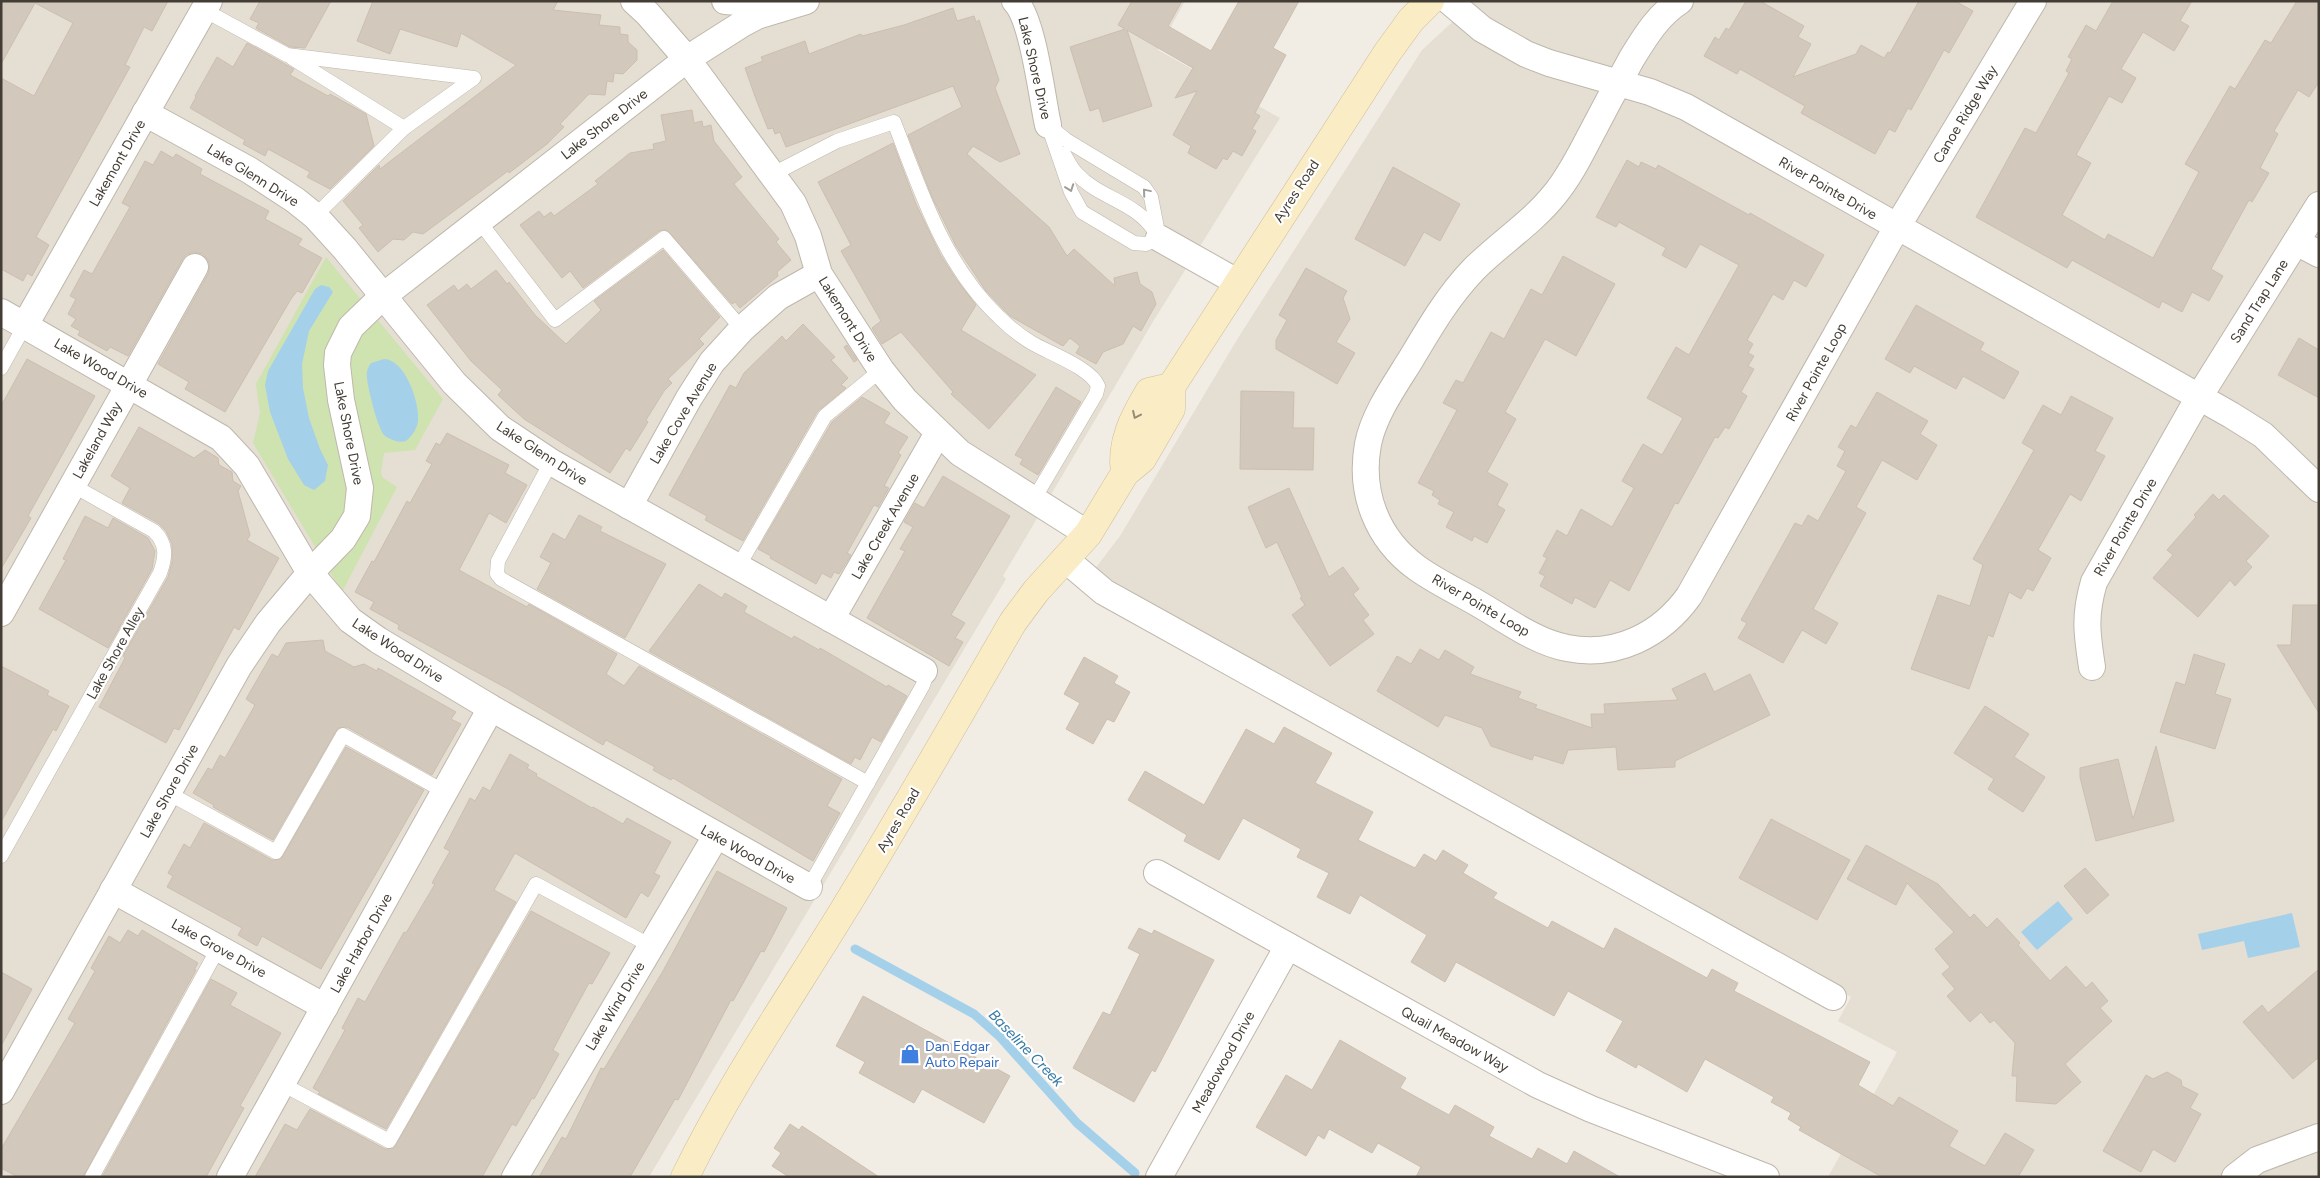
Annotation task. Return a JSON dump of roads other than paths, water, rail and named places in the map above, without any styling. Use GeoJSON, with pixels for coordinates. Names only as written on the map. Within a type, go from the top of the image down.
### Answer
{"type":"FeatureCollection","features":[{"type":"Feature","properties":{"kind":"street","name":"Lakemont Drive"},"geometry":{"type":"LineString","coordinates":[[634,1],[648,14],[687,59],[793,203],[808,236],[819,274],[881,370],[905,400],[960,452],[1088,534]]}},
{"type":"Feature","properties":{"kind":"street"},"geometry":{"type":"LineString","coordinates":[[725,1],[798,3]]}},
{"type":"Feature","properties":{"kind":"street","name":"Lake Shore Drive"},"geometry":{"type":"LineString","coordinates":[[1015,1],[1019,5],[1029,33],[1048,125]]}},
{"type":"Feature","properties":{"kind":"street","name":"Ayres Road"},"geometry":{"type":"LineString","coordinates":[[685,1177],[710,1125],[762,1037],[796,987],[872,865],[1014,622],[1036,591],[1088,534],[1125,473],[1142,459],[1171,409],[1171,387],[1237,282],[1386,53],[1411,20],[1430,1]]}},
{"type":"Feature","properties":{"kind":"street","name":"River Pointe Drive"},"geometry":{"type":"LineString","coordinates":[[1449,1],[1482,29],[1526,54],[1549,63],[1650,92],[1686,108],[2199,397],[2262,435],[2319,489]]}},
{"type":"Feature","properties":{"kind":"street","name":"River Pointe Loop"},"geometry":{"type":"LineString","coordinates":[[1680,1],[1654,24],[1618,82],[1573,168],[1556,194],[1510,238],[1490,254],[1449,297],[1388,398],[1376,421],[1368,443],[1365,478],[1368,500],[1377,523],[1388,540],[1416,567],[1526,632],[1567,648],[1592,650],[1615,647],[1640,640],[1664,626],[1678,613],[1694,588],[1897,227]]}},
{"type":"Feature","properties":{"kind":"street","name":"Canoe Ridge Way"},"geometry":{"type":"LineString","coordinates":[[1897,227],[2033,1]]}},
{"type":"Feature","properties":{"kind":"street","name":"Lake Shore Drive"},"geometry":{"type":"LineString","coordinates":[[1,1091],[10,1056],[113,890],[239,666],[268,623],[310,573],[343,539],[357,516],[360,488],[341,400],[337,365],[338,354],[351,327],[382,297],[687,59],[742,24],[798,3]]}},
{"type":"Feature","properties":{"kind":"street","name":"Lakemont Drive"},"geometry":{"type":"LineString","coordinates":[[25,325],[206,5]]}},
{"type":"Feature","properties":{"kind":"street","name":"Lake Glenn Drive"},"geometry":{"type":"LineString","coordinates":[[145,113],[250,170],[295,200],[315,216],[345,249],[382,297],[454,383],[500,428],[551,462],[924,671]]}},
{"type":"Feature","properties":{"kind":"street","name":"Sand Trap Lane"},"geometry":{"type":"LineString","coordinates":[[2199,397],[2319,205]]}},
{"type":"Feature","properties":{"kind":"street","name":"Lake Shore Drive"},"geometry":{"type":"LineString","coordinates":[[1159,238],[1237,282]]}},
{"type":"Feature","properties":{"kind":"street"},"geometry":{"type":"LineString","coordinates":[[2296,242],[2319,254]]}},
{"type":"Feature","properties":{"kind":"street","name":"Lakeland Way"},"geometry":{"type":"LineString","coordinates":[[1,613],[195,267]]}},
{"type":"Feature","properties":{"kind":"street","name":"Lake Cove Avenue"},"geometry":{"type":"LineString","coordinates":[[629,506],[708,369],[742,330],[778,297],[819,274]]}},
{"type":"Feature","properties":{"kind":"street","name":"Lake Wood Drive"},"geometry":{"type":"LineString","coordinates":[[1,312],[208,429],[235,452],[260,487],[310,573],[350,620],[378,640],[491,708],[809,887]]}},
{"type":"Feature","properties":{"kind":"street","name":"River Pointe Drive"},"geometry":{"type":"LineString","coordinates":[[2092,668],[2086,624],[2088,603],[2094,582],[2199,397]]}},
{"type":"Feature","properties":{"kind":"street","name":"Lake Creek Avenue"},"geometry":{"type":"LineString","coordinates":[[831,619],[938,433]]}},
{"type":"Feature","properties":{"kind":"street"},"geometry":{"type":"LineString","coordinates":[[1065,559],[1104,592],[1833,997]]}},
{"type":"Feature","properties":{"kind":"street","name":"Lake Harbor Drive"},"geometry":{"type":"LineString","coordinates":[[230,1177],[491,708]]}},
{"type":"Feature","properties":{"kind":"street","name":"Lake Wind Drive"},"geometry":{"type":"LineString","coordinates":[[515,1177],[716,836]]}},
{"type":"Feature","properties":{"kind":"street","name":"Quail Meadow Way"},"geometry":{"type":"LineString","coordinates":[[1157,874],[1538,1085],[1591,1110],[1766,1177]]}},
{"type":"Feature","properties":{"kind":"street","name":"Lake Grove Drive"},"geometry":{"type":"LineString","coordinates":[[113,890],[325,1007]]}},
{"type":"Feature","properties":{"kind":"street","name":"Meadowood Drive"},"geometry":{"type":"LineString","coordinates":[[1159,1177],[1288,946]]}},
{"type":"Feature","properties":{"kind":"street"},"geometry":{"type":"LineString","coordinates":[[2234,1177],[2257,1160],[2319,1137]]}},
{"type":"Feature","properties":{"kind":"lane"},"geometry":{"type":"LineString","coordinates":[[206,5],[404,128]]}},
{"type":"Feature","properties":{"kind":"lane"},"geometry":{"type":"LineString","coordinates":[[287,55],[474,78],[404,128],[315,216]]}},
{"type":"Feature","properties":{"kind":"lane"},"geometry":{"type":"LineString","coordinates":[[773,174],[837,141],[894,122],[941,240],[982,300],[1013,329],[1031,342],[1090,374],[1098,386],[1096,394],[1034,499]]}},
{"type":"Feature","properties":{"kind":"lane","name":"Lake Shore Drive"},"geometry":{"type":"LineString","coordinates":[[1048,125],[1078,175],[1144,217],[1159,238]]}},
{"type":"Feature","properties":{"kind":"lane"},"geometry":{"type":"LineString","coordinates":[[1048,125],[1066,140],[1144,187],[1151,197],[1159,238],[1146,244],[1134,244],[1082,212],[1071,192],[1048,125]]}},
{"type":"Feature","properties":{"kind":"lane"},"geometry":{"type":"LineString","coordinates":[[479,221],[555,320],[664,238],[742,330]]}},
{"type":"Feature","properties":{"kind":"lane"},"geometry":{"type":"LineString","coordinates":[[1,368],[25,325]]}},
{"type":"Feature","properties":{"kind":"lane"},"geometry":{"type":"LineString","coordinates":[[738,567],[825,416],[881,370]]}},
{"type":"Feature","properties":{"kind":"lane"},"geometry":{"type":"LineString","coordinates":[[551,462],[498,561],[497,574],[501,579],[868,783]]}},
{"type":"Feature","properties":{"kind":"lane","name":"Lake Shore Alley"},"geometry":{"type":"LineString","coordinates":[[1,856],[160,573],[165,560],[165,548],[162,539],[154,531],[72,485]]}},
{"type":"Feature","properties":{"kind":"lane"},"geometry":{"type":"LineString","coordinates":[[809,887],[923,685],[925,680],[924,671]]}},
{"type":"Feature","properties":{"kind":"lane"},"geometry":{"type":"LineString","coordinates":[[168,793],[276,852],[343,735],[445,792]]}},
{"type":"Feature","properties":{"kind":"lane"},"geometry":{"type":"LineString","coordinates":[[282,1084],[389,1141],[536,884],[651,946]]}},
{"type":"Feature","properties":{"kind":"lane"},"geometry":{"type":"LineString","coordinates":[[92,1177],[219,947]]}},
{"type":"Feature","properties":{"kind":"water"},"geometry":{"type":"Polygon","coordinates":[[[321,285],[329,287],[333,292],[309,331],[302,364],[303,388],[309,418],[328,465],[325,481],[314,490],[304,485],[288,459],[270,412],[265,385],[268,371],[315,289],[321,285]]]}},
{"type":"Feature","properties":{"kind":"water"},"geometry":{"type":"Polygon","coordinates":[[[384,359],[392,361],[398,366],[405,374],[414,393],[418,421],[414,432],[406,441],[395,441],[384,435],[373,407],[367,372],[371,363],[384,359]]]}},
{"type":"Feature","properties":{"kind":"water"},"geometry":{"type":"Polygon","coordinates":[[[2058,901],[2073,919],[2037,950],[2021,932],[2058,901]]]}},
{"type":"Feature","properties":{"kind":"water"},"geometry":{"type":"Polygon","coordinates":[[[2292,913],[2300,947],[2248,958],[2244,941],[2202,950],[2198,934],[2292,913]]]}},
{"type":"Feature","properties":{"kind":"waterway","name":"Baseline Creek"},"geometry":{"type":"LineString","coordinates":[[855,949],[974,1014],[1000,1037],[1077,1123],[1135,1173]]}},
{"type":"Feature","properties":{"kind":"place","name":"Dan Edgar Auto Repair"},"geometry":{"type":"Point","coordinates":[910,1054]}}]}
